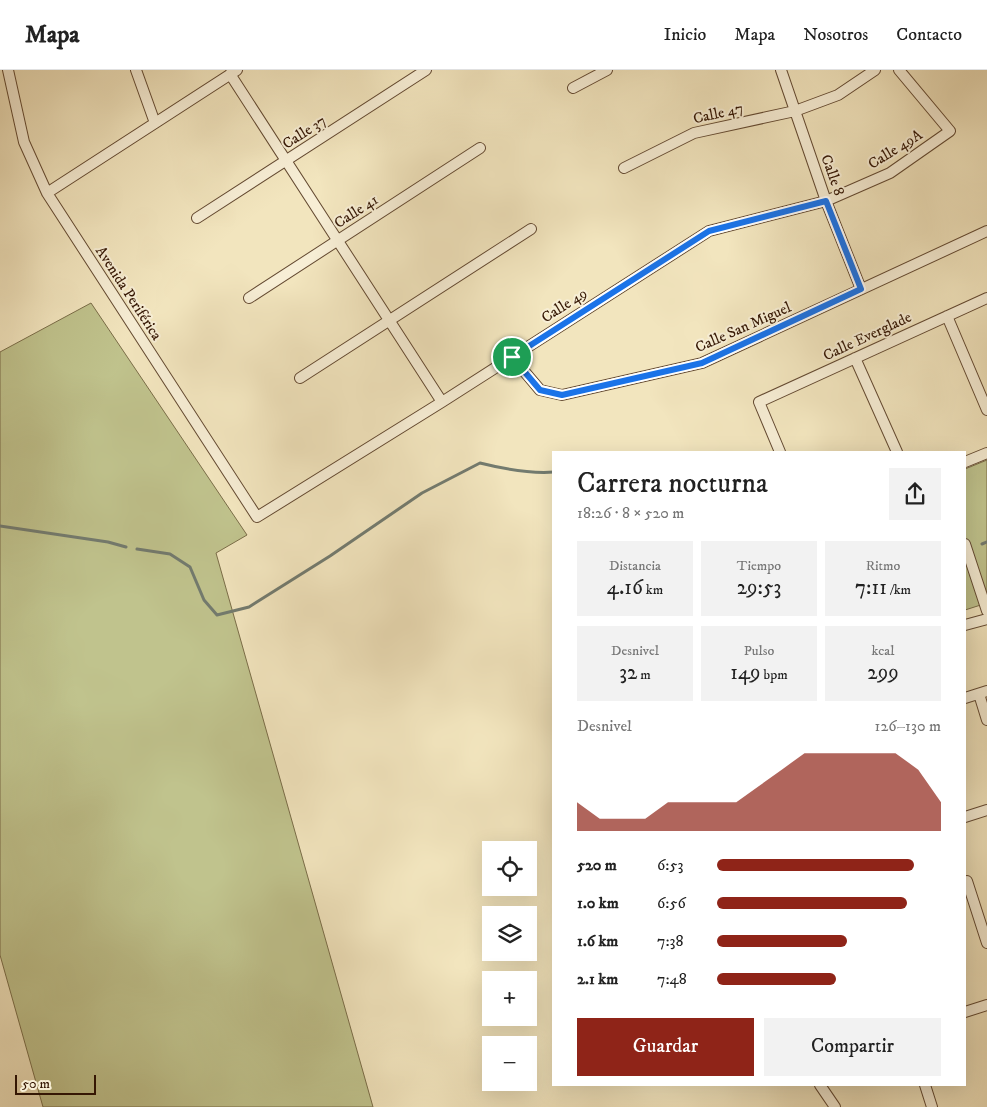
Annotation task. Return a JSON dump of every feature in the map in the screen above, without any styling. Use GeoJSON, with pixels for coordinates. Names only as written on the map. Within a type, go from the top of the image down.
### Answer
{"type":"FeatureCollection","features":[{"type":"Feature","properties":{"kind":"street","name":"Avenida Periférica"},"geometry":{"type":"LineString","coordinates":[[8,70],[24,142],[46,193],[257,517]]}},
{"type":"Feature","properties":{"kind":"street"},"geometry":{"type":"LineString","coordinates":[[136,70],[155,123]]}},
{"type":"Feature","properties":{"kind":"street","name":"Calle 37"},"geometry":{"type":"LineString","coordinates":[[197,218],[426,70]]}},
{"type":"Feature","properties":{"kind":"street"},"geometry":{"type":"LineString","coordinates":[[573,88],[607,70]]}},
{"type":"Feature","properties":{"kind":"street","name":"Calle 8"},"geometry":{"type":"LineString","coordinates":[[781,70],[826,201],[861,289]]}},
{"type":"Feature","properties":{"kind":"street","name":"Calle 47"},"geometry":{"type":"LineString","coordinates":[[624,168],[694,133],[795,111],[838,95],[875,70]]}},
{"type":"Feature","properties":{"kind":"street","name":"Calle 49A"},"geometry":{"type":"LineString","coordinates":[[826,201],[890,174],[950,132],[900,70]]}},
{"type":"Feature","properties":{"kind":"street"},"geometry":{"type":"LineString","coordinates":[[46,193],[233,72],[286,161],[442,402]]}},
{"type":"Feature","properties":{"kind":"street","name":"Calle 41"},"geometry":{"type":"LineString","coordinates":[[249,298],[480,148]]}},
{"type":"Feature","properties":{"kind":"street","name":"Calle 49"},"geometry":{"type":"LineString","coordinates":[[257,517],[442,402],[709,231],[826,201]]}},
{"type":"Feature","properties":{"kind":"street"},"geometry":{"type":"LineString","coordinates":[[300,378],[531,229]]}},
{"type":"Feature","properties":{"kind":"street","name":"Calle San Miguel"},"geometry":{"type":"LineString","coordinates":[[512,357],[540,390],[562,395],[702,363],[987,231]]}},
{"type":"Feature","properties":{"kind":"street","name":"Calle Everglade"},"geometry":{"type":"LineString","coordinates":[[780,451],[759,402],[987,298]]}},
{"type":"Feature","properties":{"kind":"street"},"geometry":{"type":"LineString","coordinates":[[946,316],[987,410]]}},
{"type":"Feature","properties":{"kind":"street"},"geometry":{"type":"LineString","coordinates":[[855,358],[897,451]]}},
{"type":"Feature","properties":{"kind":"street"},"geometry":{"type":"LineString","coordinates":[[966,462],[987,453]]}},
{"type":"Feature","properties":{"kind":"street"},"geometry":{"type":"LineString","coordinates":[[966,547],[987,611]]}},
{"type":"Feature","properties":{"kind":"street"},"geometry":{"type":"LineString","coordinates":[[966,625],[987,619]]}},
{"type":"Feature","properties":{"kind":"street"},"geometry":{"type":"LineString","coordinates":[[966,698],[983,693],[987,720]]}},
{"type":"Feature","properties":{"kind":"street"},"geometry":{"type":"LineString","coordinates":[[966,817],[987,810]]}},
{"type":"Feature","properties":{"kind":"street"},"geometry":{"type":"LineString","coordinates":[[967,881],[987,943]]}},
{"type":"Feature","properties":{"kind":"street"},"geometry":{"type":"LineString","coordinates":[[966,1012],[987,1005]]}},
{"type":"Feature","properties":{"kind":"street"},"geometry":{"type":"LineString","coordinates":[[821,1086],[835,1107]]}},
{"type":"Feature","properties":{"kind":"street"},"geometry":{"type":"LineString","coordinates":[[925,1086],[932,1107]]}},
{"type":"Feature","properties":{"kind":"green space"},"geometry":{"type":"Polygon","coordinates":[[[91,303],[247,535],[216,553],[373,1107],[43,1107],[0,955],[0,352],[91,303]]]}},
{"type":"Feature","properties":{"kind":"green space"},"geometry":{"type":"Polygon","coordinates":[[[987,460],[987,603],[966,610],[966,469],[987,460]]]}},
{"type":"Feature","properties":{"kind":"waterway"},"geometry":{"type":"LineString","coordinates":[[137,549],[170,554],[190,567],[204,600],[217,615],[249,607],[330,556],[422,493],[480,463],[517,470],[552,472]]}},
{"type":"Feature","properties":{"kind":"waterway"},"geometry":{"type":"LineString","coordinates":[[0,526],[108,542],[126,547]]}},
{"type":"Feature","properties":{"kind":"waterway"},"geometry":{"type":"LineString","coordinates":[[982,544],[987,542]]}},
{"type":"Feature","properties":{"kind":"route"},"geometry":{"type":"LineString","coordinates":[[826,201],[861,289],[702,363],[562,395],[540,390],[512,357],[709,231],[826,201]]}}]}
